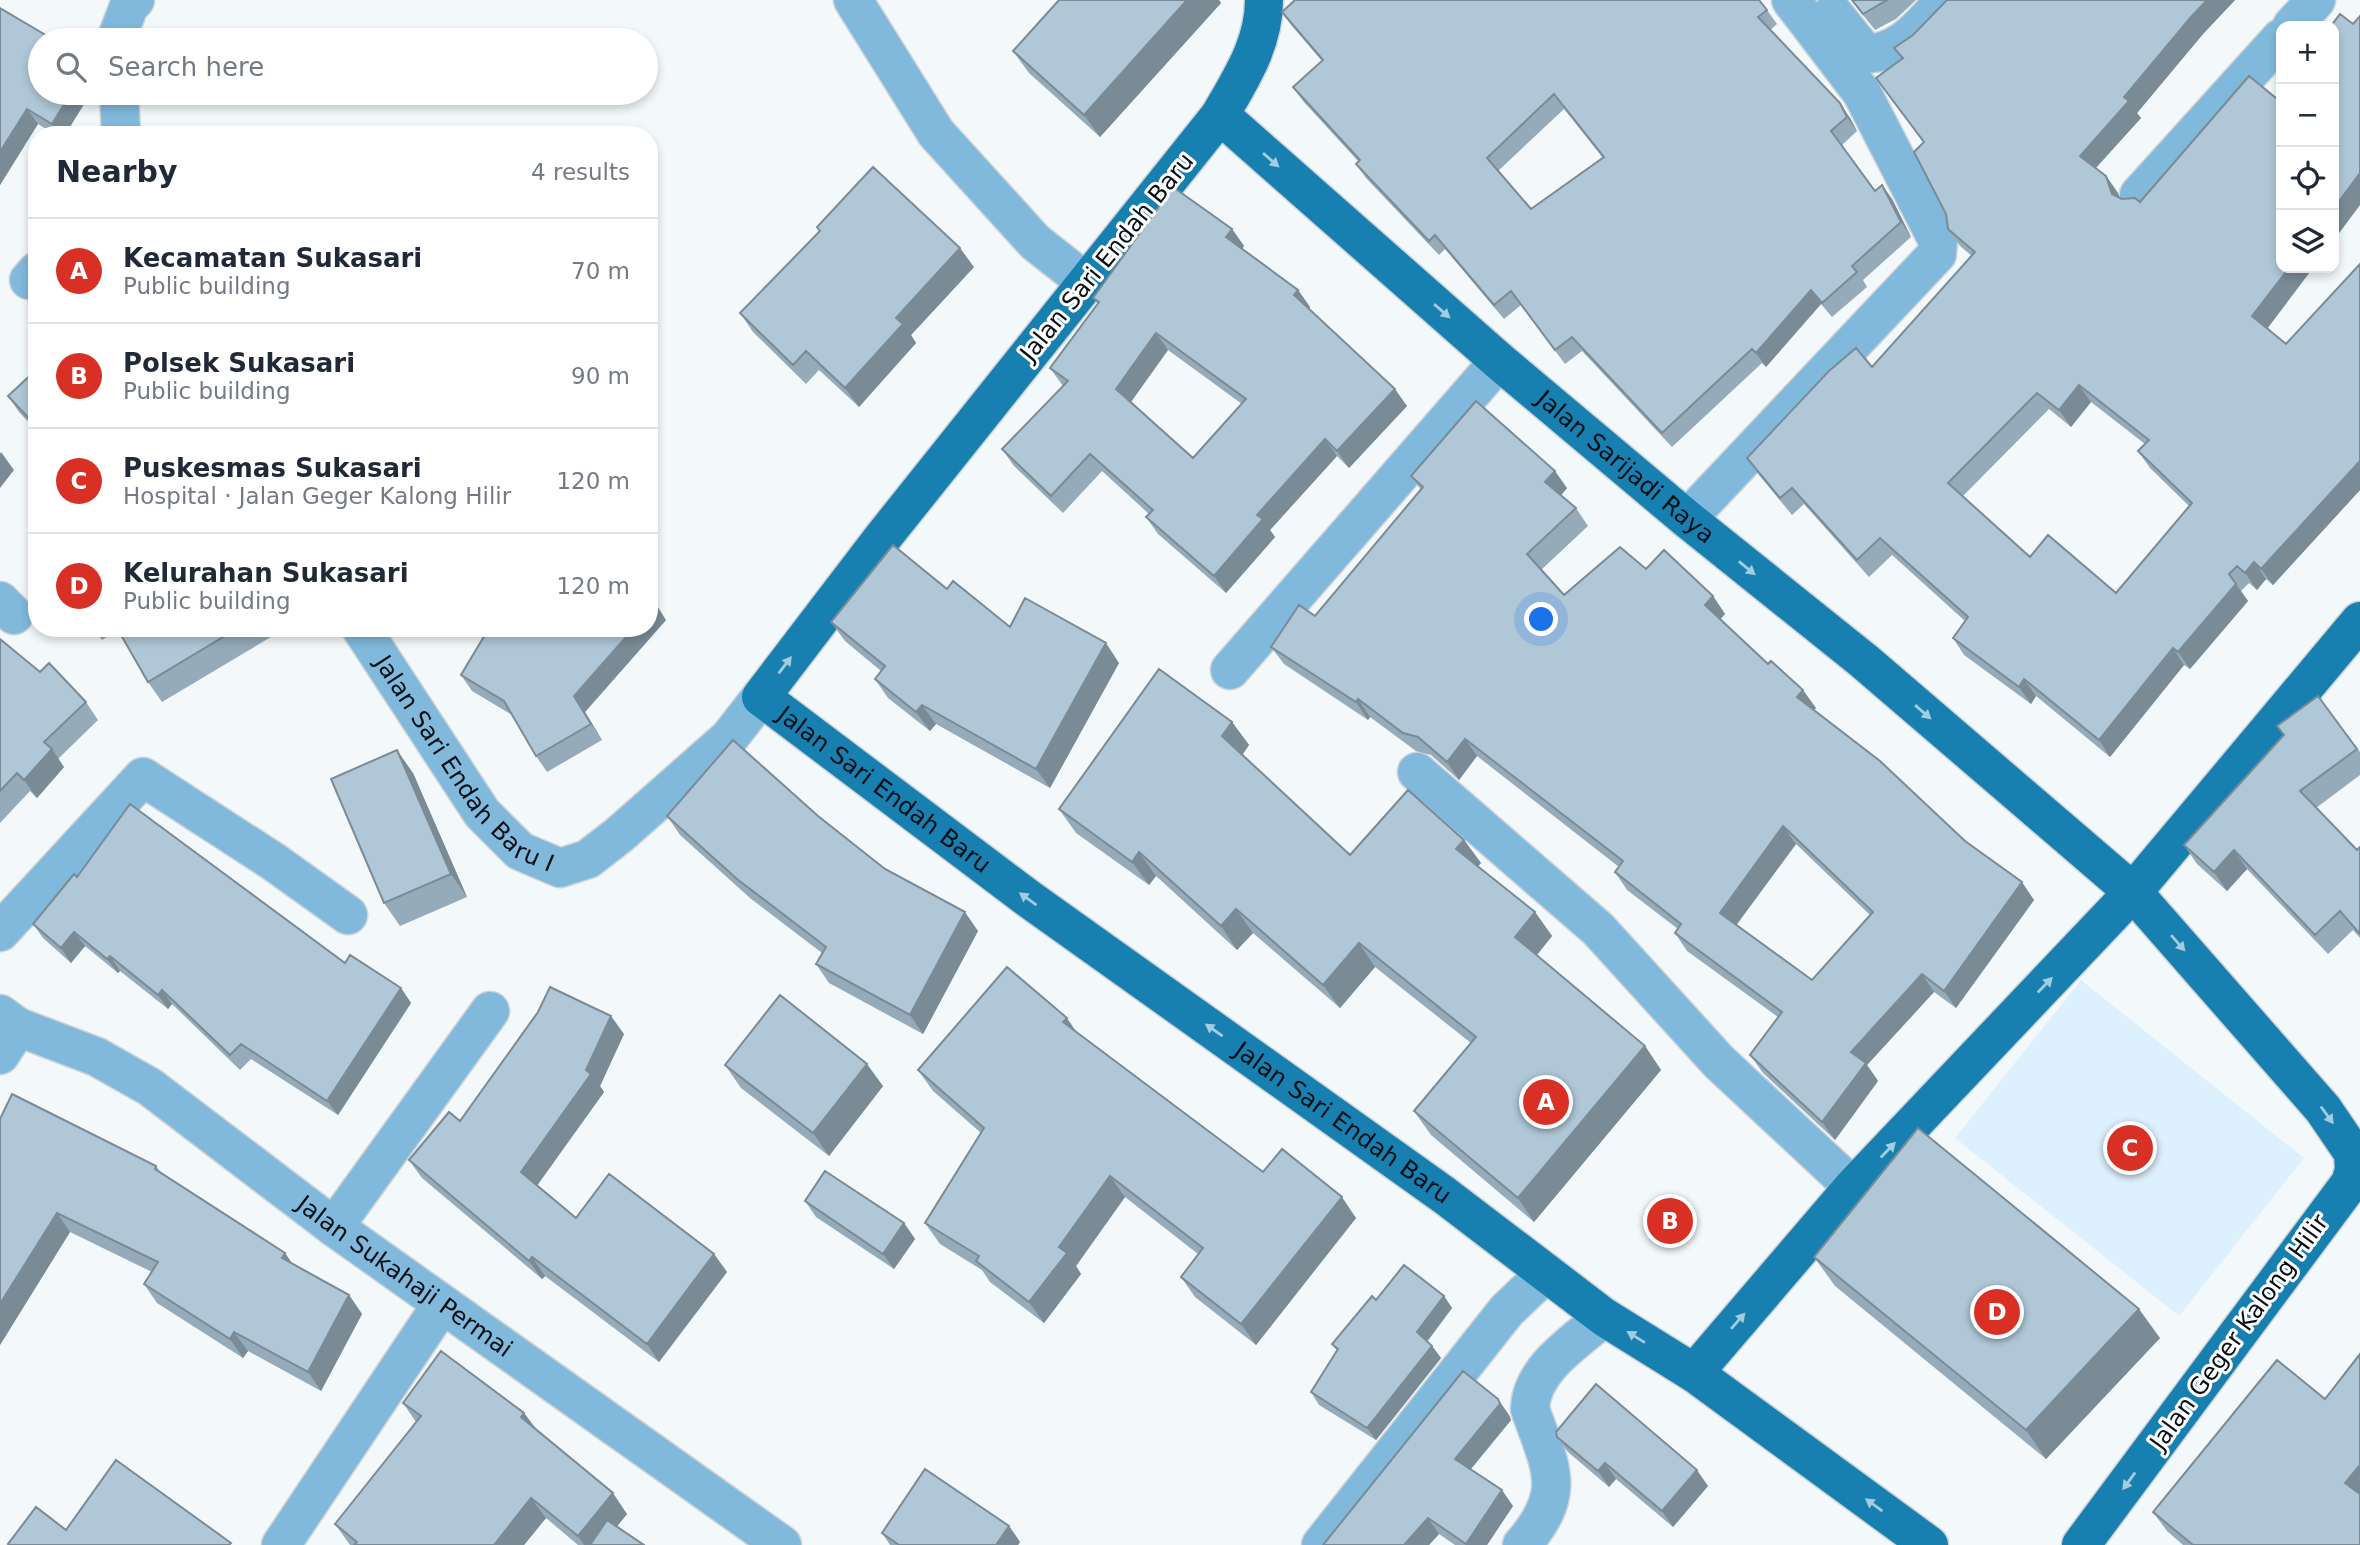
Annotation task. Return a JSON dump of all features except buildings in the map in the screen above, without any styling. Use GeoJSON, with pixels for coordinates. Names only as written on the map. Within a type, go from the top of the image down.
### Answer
{"type":"FeatureCollection","features":[{"type":"Feature","properties":{"kind":"main road"},"geometry":{"type":"LineString","coordinates":[[1220,115],[1252,58],[1264,21],[1264,0]]}},
{"type":"Feature","properties":{"kind":"main road","name":"Jalan Sari Endah Baru"},"geometry":{"type":"LineString","coordinates":[[1220,115],[880,541],[761,697],[1028,899],[1421,1178],[1604,1317],[1693,1373],[1929,1545]]}},
{"type":"Feature","properties":{"kind":"main road","name":"Jalan Sarijadi Raya"},"geometry":{"type":"LineString","coordinates":[[1220,115],[1499,361],[1687,519],[1864,661],[2133,892]]}},
{"type":"Feature","properties":{"kind":"main road"},"geometry":{"type":"LineString","coordinates":[[1693,1373],[1853,1187],[2133,892],[2360,621]]}},
{"type":"Feature","properties":{"kind":"main road","name":"Jalan Geger Kalong Hilir"},"geometry":{"type":"LineString","coordinates":[[2081,1545],[2346,1189],[2354,1172],[2355,1161],[2351,1150],[2323,1109],[2133,892]]}},
{"type":"Feature","properties":{"kind":"street"},"geometry":{"type":"LineString","coordinates":[[853,0],[936,133],[1035,242],[1086,282]]}},
{"type":"Feature","properties":{"kind":"street"},"geometry":{"type":"LineString","coordinates":[[1687,519],[1937,254],[1938,241],[1862,93],[1791,0]]}},
{"type":"Feature","properties":{"kind":"street"},"geometry":{"type":"LineString","coordinates":[[1822,0],[1866,54],[1882,53],[1905,42],[1945,0]]}},
{"type":"Feature","properties":{"kind":"street"},"geometry":{"type":"LineString","coordinates":[[2297,21],[2316,0]]}},
{"type":"Feature","properties":{"kind":"street"},"geometry":{"type":"LineString","coordinates":[[2139,195],[2276,44]]}},
{"type":"Feature","properties":{"kind":"street"},"geometry":{"type":"LineString","coordinates":[[119,105],[120,126]]}},
{"type":"Feature","properties":{"kind":"street"},"geometry":{"type":"LineString","coordinates":[[1230,670],[1499,361]]}},
{"type":"Feature","properties":{"kind":"street","name":"Jalan Sari Endah Baru I"},"geometry":{"type":"LineString","coordinates":[[367,637],[482,813],[520,851],[560,868],[588,859]]}},
{"type":"Feature","properties":{"kind":"street","name":"Jalan Sari Endah Baru"},"geometry":{"type":"LineString","coordinates":[[588,859],[729,738],[761,697]]}},
{"type":"Feature","properties":{"kind":"street"},"geometry":{"type":"LineString","coordinates":[[1417,772],[1598,929],[1719,1062],[1853,1187]]}},
{"type":"Feature","properties":{"kind":"street"},"geometry":{"type":"LineString","coordinates":[[0,932],[143,777],[274,862],[348,915]]}},
{"type":"Feature","properties":{"kind":"street"},"geometry":{"type":"LineString","coordinates":[[324,1219],[490,1011]]}},
{"type":"Feature","properties":{"kind":"street","name":"Jalan Sukahaji Permai"},"geometry":{"type":"LineString","coordinates":[[6,1032],[123,1070],[324,1219],[782,1545]]}},
{"type":"Feature","properties":{"kind":"street"},"geometry":{"type":"LineString","coordinates":[[324,1219],[431,1055]]}},
{"type":"Feature","properties":{"kind":"street"},"geometry":{"type":"LineString","coordinates":[[1321,1545],[1507,1310],[1546,1273]]}},
{"type":"Feature","properties":{"kind":"street"},"geometry":{"type":"LineString","coordinates":[[281,1545],[442,1304]]}},
{"type":"Feature","properties":{"kind":"street"},"geometry":{"type":"LineString","coordinates":[[1522,1545],[1542,1522],[1552,1497],[1551,1476],[1530,1409],[1531,1398],[1543,1372],[1604,1317]]}},
{"type":"Feature","properties":{"kind":"shaded area"},"geometry":{"type":"Polygon","coordinates":[[[2081,980],[2304,1158],[2179,1316],[1955,1138],[2081,980]]]}},
{"type":"Feature","properties":{"kind":"place","name":"Kecamatan Sukasari"},"geometry":{"type":"Point","coordinates":[1546,1102]}},
{"type":"Feature","properties":{"kind":"place","name":"Puskesmas Sukasari"},"geometry":{"type":"Point","coordinates":[2130,1148]}},
{"type":"Feature","properties":{"kind":"place","name":"Polsek Sukasari"},"geometry":{"type":"Point","coordinates":[1670,1221]}},
{"type":"Feature","properties":{"kind":"place","name":"Kelurahan Sukasari"},"geometry":{"type":"Point","coordinates":[1997,1312]}}]}
